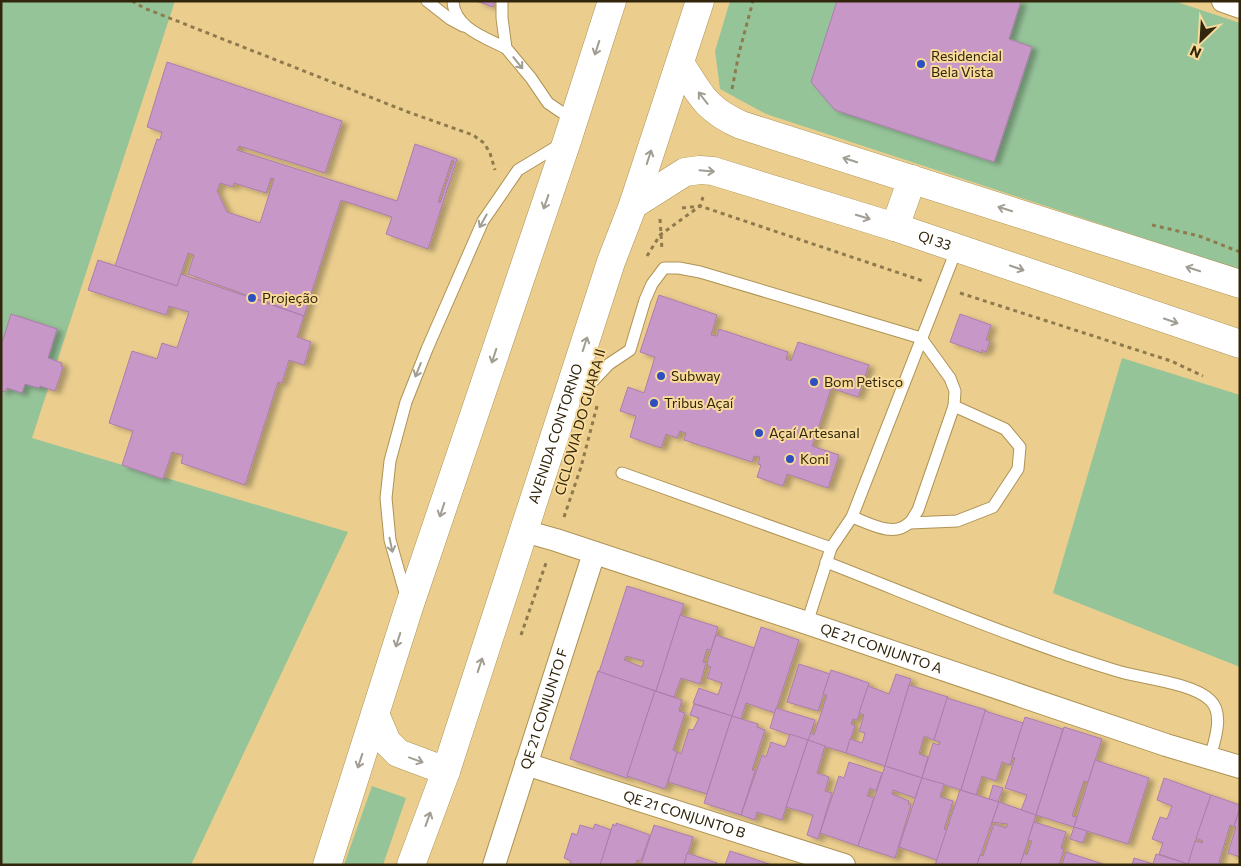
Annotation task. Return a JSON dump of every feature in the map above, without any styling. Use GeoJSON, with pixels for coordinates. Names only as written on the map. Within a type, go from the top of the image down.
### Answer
{"type":"FeatureCollection","features":[{"type":"Feature","properties":{"kind":"main road"},"geometry":{"type":"LineString","coordinates":[[327,865],[409,607],[612,1]]}},
{"type":"Feature","properties":{"kind":"main road","name":"AVENIDA CONTORNO"},"geometry":{"type":"LineString","coordinates":[[411,865],[446,771],[611,262],[641,199],[700,1]]}},
{"type":"Feature","properties":{"kind":"main road"},"geometry":{"type":"LineString","coordinates":[[680,63],[702,99],[714,111],[741,125],[1240,284]]}},
{"type":"Feature","properties":{"kind":"main road","name":"QI 33"},"geometry":{"type":"LineString","coordinates":[[641,199],[685,172],[713,171],[895,227],[1240,344]]}},
{"type":"Feature","properties":{"kind":"main road"},"geometry":{"type":"LineString","coordinates":[[895,227],[912,179]]}},
{"type":"Feature","properties":{"kind":"main road"},"geometry":{"type":"LineString","coordinates":[[375,714],[386,742],[398,754],[446,771]]}},
{"type":"Feature","properties":{"kind":"main road"},"geometry":{"type":"LineString","coordinates":[[311,865],[339,829]]}},
{"type":"Feature","properties":{"kind":"street"},"geometry":{"type":"LineString","coordinates":[[1223,1],[1240,7]]}},
{"type":"Feature","properties":{"kind":"street","name":"QE 21 CONJUNTO A"},"geometry":{"type":"LineString","coordinates":[[524,531],[807,623],[1166,745],[1240,767]]}},
{"type":"Feature","properties":{"kind":"street","name":"QE 21 CONJUNTO F"},"geometry":{"type":"LineString","coordinates":[[494,865],[594,553]]}},
{"type":"Feature","properties":{"kind":"street","name":"QE 21 CONJUNTO B"},"geometry":{"type":"LineString","coordinates":[[526,764],[844,865]]}},
{"type":"Feature","properties":{"kind":"lane"},"geometry":{"type":"LineString","coordinates":[[409,607],[390,540],[386,498],[390,461],[406,402],[426,349],[482,221],[518,170],[570,131],[506,48],[450,19],[427,1]]}},
{"type":"Feature","properties":{"kind":"lane"},"geometry":{"type":"LineString","coordinates":[[452,1],[455,13],[467,28]]}},
{"type":"Feature","properties":{"kind":"lane"},"geometry":{"type":"LineString","coordinates":[[502,1],[506,48]]}},
{"type":"Feature","properties":{"kind":"lane"},"geometry":{"type":"LineString","coordinates":[[807,623],[831,548],[852,517],[957,248]]}},
{"type":"Feature","properties":{"kind":"lane"},"geometry":{"type":"LineString","coordinates":[[557,432],[565,413],[583,390],[609,364],[630,350],[645,300],[652,284],[664,268],[679,268],[700,272],[921,338],[950,378],[955,391],[954,406],[918,510],[910,523],[900,529],[887,530],[852,517]]}},
{"type":"Feature","properties":{"kind":"lane"},"geometry":{"type":"LineString","coordinates":[[910,523],[957,521],[993,507],[1018,470],[1020,447],[1004,430],[954,406]]}},
{"type":"Feature","properties":{"kind":"lane"},"geometry":{"type":"LineString","coordinates":[[622,473],[831,548]]}},
{"type":"Feature","properties":{"kind":"lane"},"geometry":{"type":"LineString","coordinates":[[826,562],[1058,652],[1121,672],[1190,689],[1202,695],[1210,700],[1217,712],[1217,726],[1210,758]]}},
{"type":"Feature","properties":{"kind":"path"},"geometry":{"type":"LineString","coordinates":[[132,1],[144,8],[408,112],[473,135],[484,143],[490,153],[496,174],[498,198]]}},
{"type":"Feature","properties":{"kind":"path"},"geometry":{"type":"LineString","coordinates":[[725,118],[739,53],[753,1]]}},
{"type":"Feature","properties":{"kind":"path"},"geometry":{"type":"LineString","coordinates":[[644,260],[660,235],[700,206],[713,171]]}},
{"type":"Feature","properties":{"kind":"path"},"geometry":{"type":"LineString","coordinates":[[641,199],[660,219],[664,268]]}},
{"type":"Feature","properties":{"kind":"path"},"geometry":{"type":"LineString","coordinates":[[680,208],[700,206],[941,288],[1171,361],[1202,376]]}},
{"type":"Feature","properties":{"kind":"path"},"geometry":{"type":"LineString","coordinates":[[655,225],[666,214]]}},
{"type":"Feature","properties":{"kind":"path","name":"CICLOVIA DO GUARA II"},"geometry":{"type":"LineString","coordinates":[[518,643],[581,467],[609,364]]}},
{"type":"Feature","properties":{"kind":"green space"},"geometry":{"type":"Polygon","coordinates":[[[1,1],[175,1],[32,438],[348,532],[191,865],[1,865],[1,1]]]}},
{"type":"Feature","properties":{"kind":"green space"},"geometry":{"type":"Polygon","coordinates":[[[730,1],[1174,1],[1240,23],[1240,270],[766,114],[720,89],[715,51],[730,1]]]}},
{"type":"Feature","properties":{"kind":"green space"},"geometry":{"type":"Polygon","coordinates":[[[1122,358],[1240,395],[1240,667],[1053,593],[1122,358]]]}},
{"type":"Feature","properties":{"kind":"green space"},"geometry":{"type":"Polygon","coordinates":[[[372,786],[406,798],[383,865],[344,865],[372,786]]]}},
{"type":"Feature","properties":{"kind":"building"},"geometry":{"type":"Polygon","coordinates":[[[476,1],[495,1],[493,7],[476,1]]]}},
{"type":"Feature","properties":{"kind":"building","name":"Residencial Bela Vista"},"geometry":{"type":"Polygon","coordinates":[[[837,1],[1021,1],[1009,39],[1032,47],[994,162],[835,110],[811,82],[837,1]]]}},
{"type":"Feature","properties":{"kind":"building"},"geometry":{"type":"Polygon","coordinates":[[[167,62],[342,121],[325,173],[239,146],[237,150],[397,201],[415,144],[457,159],[428,249],[386,234],[392,217],[341,200],[304,316],[188,274],[194,255],[188,253],[177,286],[115,266],[157,139],[160,140],[162,132],[147,127],[167,62]],[[452,160],[438,202],[440,203],[454,161],[452,160]],[[271,178],[266,193],[234,183],[233,187],[220,183],[217,191],[227,212],[260,223],[274,179],[271,178]]]}},
{"type":"Feature","properties":{"kind":"building"},"geometry":{"type":"Polygon","coordinates":[[[98,260],[177,286],[181,274],[304,316],[297,337],[311,342],[304,365],[289,360],[282,383],[278,382],[245,485],[181,463],[183,455],[172,452],[163,479],[122,465],[133,431],[109,423],[132,351],[157,359],[162,343],[177,348],[189,312],[169,306],[166,315],[88,290],[98,260]]]}},
{"type":"Feature","properties":{"kind":"building"},"geometry":{"type":"Polygon","coordinates":[[[659,295],[717,315],[711,335],[717,336],[719,329],[788,352],[786,359],[791,361],[798,342],[869,365],[858,397],[831,388],[812,446],[839,455],[828,488],[787,474],[783,486],[757,477],[761,465],[758,464],[760,457],[754,456],[752,462],[684,440],[686,433],[680,431],[677,438],[666,434],[661,448],[630,437],[636,416],[620,411],[628,387],[644,393],[655,357],[640,352],[659,295]]]}},
{"type":"Feature","properties":{"kind":"building"},"geometry":{"type":"Polygon","coordinates":[[[11,314],[57,329],[48,358],[62,363],[61,366],[63,367],[55,391],[25,384],[22,393],[7,388],[5,392],[1,391],[1,346],[11,314]]]}},
{"type":"Feature","properties":{"kind":"building"},"geometry":{"type":"Polygon","coordinates":[[[960,314],[991,325],[986,340],[990,341],[986,352],[982,350],[982,353],[950,342],[960,314]]]}},
{"type":"Feature","properties":{"kind":"building"},"geometry":{"type":"Polygon","coordinates":[[[627,586],[684,604],[656,691],[599,672],[627,586]],[[626,656],[624,660],[642,667],[644,661],[626,656]]]}},
{"type":"Feature","properties":{"kind":"building"},"geometry":{"type":"Polygon","coordinates":[[[680,615],[718,627],[711,650],[707,649],[703,662],[706,663],[700,684],[681,678],[674,697],[656,691],[680,615]]]}},
{"type":"Feature","properties":{"kind":"building"},"geometry":{"type":"Polygon","coordinates":[[[761,627],[799,640],[775,713],[746,703],[741,719],[732,716],[761,627]]]}},
{"type":"Feature","properties":{"kind":"building"},"geometry":{"type":"Polygon","coordinates":[[[716,635],[754,648],[732,716],[693,703],[699,688],[718,695],[722,683],[707,678],[711,667],[707,663],[716,635]]]}},
{"type":"Feature","properties":{"kind":"building"},"geometry":{"type":"Polygon","coordinates":[[[799,664],[830,674],[818,711],[787,702],[799,664]]]}},
{"type":"Feature","properties":{"kind":"building"},"geometry":{"type":"Polygon","coordinates":[[[831,670],[869,683],[857,720],[853,719],[851,724],[855,726],[846,753],[808,741],[810,733],[814,735],[827,695],[823,694],[831,670]]]}},
{"type":"Feature","properties":{"kind":"building"},"geometry":{"type":"Polygon","coordinates":[[[598,671],[655,691],[627,778],[570,759],[598,671]]]}},
{"type":"Feature","properties":{"kind":"building"},"geometry":{"type":"Polygon","coordinates":[[[896,674],[911,679],[885,766],[846,753],[850,739],[862,743],[865,733],[859,731],[864,715],[859,713],[868,686],[889,694],[896,674]]]}},
{"type":"Feature","properties":{"kind":"building"},"geometry":{"type":"Polygon","coordinates":[[[909,685],[948,697],[934,740],[924,736],[919,754],[928,757],[922,778],[885,766],[909,685]]]}},
{"type":"Feature","properties":{"kind":"building"},"geometry":{"type":"Polygon","coordinates":[[[655,691],[682,700],[679,711],[685,713],[673,750],[678,752],[665,789],[627,776],[655,691]]]}},
{"type":"Feature","properties":{"kind":"building"},"geometry":{"type":"Polygon","coordinates":[[[947,698],[986,710],[961,790],[922,778],[933,743],[939,745],[940,742],[934,740],[947,698]]]}},
{"type":"Feature","properties":{"kind":"building"},"geometry":{"type":"Polygon","coordinates":[[[694,704],[732,716],[707,794],[668,782],[677,752],[681,754],[689,729],[693,730],[699,718],[690,715],[694,704]]]}},
{"type":"Feature","properties":{"kind":"building"},"geometry":{"type":"Polygon","coordinates":[[[776,708],[815,720],[808,741],[770,728],[776,708]]]}},
{"type":"Feature","properties":{"kind":"building"},"geometry":{"type":"Polygon","coordinates":[[[985,711],[1023,723],[1010,765],[1002,762],[996,781],[982,776],[976,795],[961,790],[985,711]]]}},
{"type":"Feature","properties":{"kind":"building"},"geometry":{"type":"Polygon","coordinates":[[[732,716],[758,724],[757,727],[765,730],[752,770],[755,771],[741,815],[704,803],[732,716]]]}},
{"type":"Feature","properties":{"kind":"building"},"geometry":{"type":"Polygon","coordinates":[[[1025,717],[1063,729],[1036,815],[1021,810],[1027,795],[1005,788],[1015,758],[1012,757],[1025,717]]]}},
{"type":"Feature","properties":{"kind":"building"},"geometry":{"type":"Polygon","coordinates":[[[1064,727],[1102,739],[1088,782],[1084,781],[1072,816],[1077,817],[1074,827],[1036,815],[1064,727]]]}},
{"type":"Feature","properties":{"kind":"building"},"geometry":{"type":"Polygon","coordinates":[[[790,734],[808,740],[782,820],[757,812],[755,820],[741,815],[762,755],[766,757],[771,742],[785,747],[790,734]]]}},
{"type":"Feature","properties":{"kind":"building"},"geometry":{"type":"Polygon","coordinates":[[[808,740],[825,746],[817,773],[829,777],[825,791],[832,793],[818,839],[807,835],[813,815],[786,807],[808,740]]]}},
{"type":"Feature","properties":{"kind":"building"},"geometry":{"type":"Polygon","coordinates":[[[1095,760],[1149,778],[1128,844],[1074,827],[1095,760]]]}},
{"type":"Feature","properties":{"kind":"building"},"geometry":{"type":"Polygon","coordinates":[[[849,762],[882,773],[876,791],[870,788],[867,796],[874,798],[858,846],[820,833],[839,776],[844,778],[849,762]]]}},
{"type":"Feature","properties":{"kind":"building"},"geometry":{"type":"Polygon","coordinates":[[[885,766],[922,778],[915,798],[893,790],[892,794],[909,801],[908,804],[911,805],[895,858],[858,846],[885,766]]]}},
{"type":"Feature","properties":{"kind":"building"},"geometry":{"type":"Polygon","coordinates":[[[922,778],[944,784],[940,797],[953,801],[944,829],[947,830],[937,860],[899,847],[922,778]]]}},
{"type":"Feature","properties":{"kind":"building"},"geometry":{"type":"Polygon","coordinates":[[[1164,778],[1211,795],[1188,864],[1159,854],[1163,843],[1152,839],[1160,817],[1167,819],[1172,806],[1157,800],[1164,778]]]}},
{"type":"Feature","properties":{"kind":"building"},"geometry":{"type":"Polygon","coordinates":[[[993,785],[1003,788],[998,802],[989,799],[993,785]]]}},
{"type":"Feature","properties":{"kind":"building"},"geometry":{"type":"Polygon","coordinates":[[[960,790],[999,802],[977,865],[935,865],[960,790]]]}},
{"type":"Feature","properties":{"kind":"building"},"geometry":{"type":"Polygon","coordinates":[[[1211,795],[1240,805],[1240,808],[1234,826],[1230,825],[1219,862],[1221,865],[1190,865],[1188,864],[1195,841],[1202,843],[1203,841],[1196,838],[1211,795]]]}},
{"type":"Feature","properties":{"kind":"building"},"geometry":{"type":"Polygon","coordinates":[[[999,802],[1036,815],[1020,865],[977,865],[980,855],[983,856],[994,824],[1006,828],[1008,824],[992,822],[999,802]]]}},
{"type":"Feature","properties":{"kind":"building"},"geometry":{"type":"Polygon","coordinates":[[[1240,808],[1240,857],[1228,853],[1240,808]]]}},
{"type":"Feature","properties":{"kind":"building"},"geometry":{"type":"Polygon","coordinates":[[[1034,822],[1066,832],[1061,848],[1064,849],[1059,865],[1020,865],[1024,853],[1027,855],[1032,841],[1028,840],[1034,822]]]}},
{"type":"Feature","properties":{"kind":"building"},"geometry":{"type":"Polygon","coordinates":[[[616,823],[650,835],[641,861],[637,860],[635,865],[600,865],[613,824],[616,826],[616,823]]]}},
{"type":"Feature","properties":{"kind":"building"},"geometry":{"type":"Polygon","coordinates":[[[595,824],[611,830],[600,865],[570,865],[571,861],[564,858],[572,833],[577,835],[580,825],[593,829],[595,824]]]}},
{"type":"Feature","properties":{"kind":"building"},"geometry":{"type":"Polygon","coordinates":[[[654,825],[693,837],[684,865],[641,865],[654,825]]]}},
{"type":"Feature","properties":{"kind":"building"},"geometry":{"type":"Polygon","coordinates":[[[1074,827],[1087,831],[1083,843],[1070,839],[1074,827]]]}},
{"type":"Feature","properties":{"kind":"building"},"geometry":{"type":"Polygon","coordinates":[[[730,851],[769,864],[725,865],[730,851]]]}},
{"type":"Feature","properties":{"kind":"building"},"geometry":{"type":"Polygon","coordinates":[[[1066,852],[1103,864],[1103,865],[1062,865],[1066,852]]]}},
{"type":"Feature","properties":{"kind":"building"},"geometry":{"type":"Polygon","coordinates":[[[687,853],[717,863],[716,865],[684,865],[687,853]]]}},
{"type":"Feature","properties":{"kind":"building"},"geometry":{"type":"Polygon","coordinates":[[[1156,854],[1188,864],[1132,865],[1134,858],[1153,864],[1156,854]]]}},
{"type":"Feature","properties":{"kind":"place","name":"Residencial Bela Vista"},"geometry":{"type":"Point","coordinates":[921,64]}},
{"type":"Feature","properties":{"kind":"place","name":"Projeção"},"geometry":{"type":"Point","coordinates":[252,298]}},
{"type":"Feature","properties":{"kind":"place","name":"Subway"},"geometry":{"type":"Point","coordinates":[661,376]}},
{"type":"Feature","properties":{"kind":"place","name":"Bom Petisco"},"geometry":{"type":"Point","coordinates":[814,382]}},
{"type":"Feature","properties":{"kind":"place","name":"Tribus Açaí"},"geometry":{"type":"Point","coordinates":[654,403]}},
{"type":"Feature","properties":{"kind":"place","name":"Açaí Artesanal"},"geometry":{"type":"Point","coordinates":[759,433]}},
{"type":"Feature","properties":{"kind":"place","name":"Koni"},"geometry":{"type":"Point","coordinates":[790,459]}}]}
